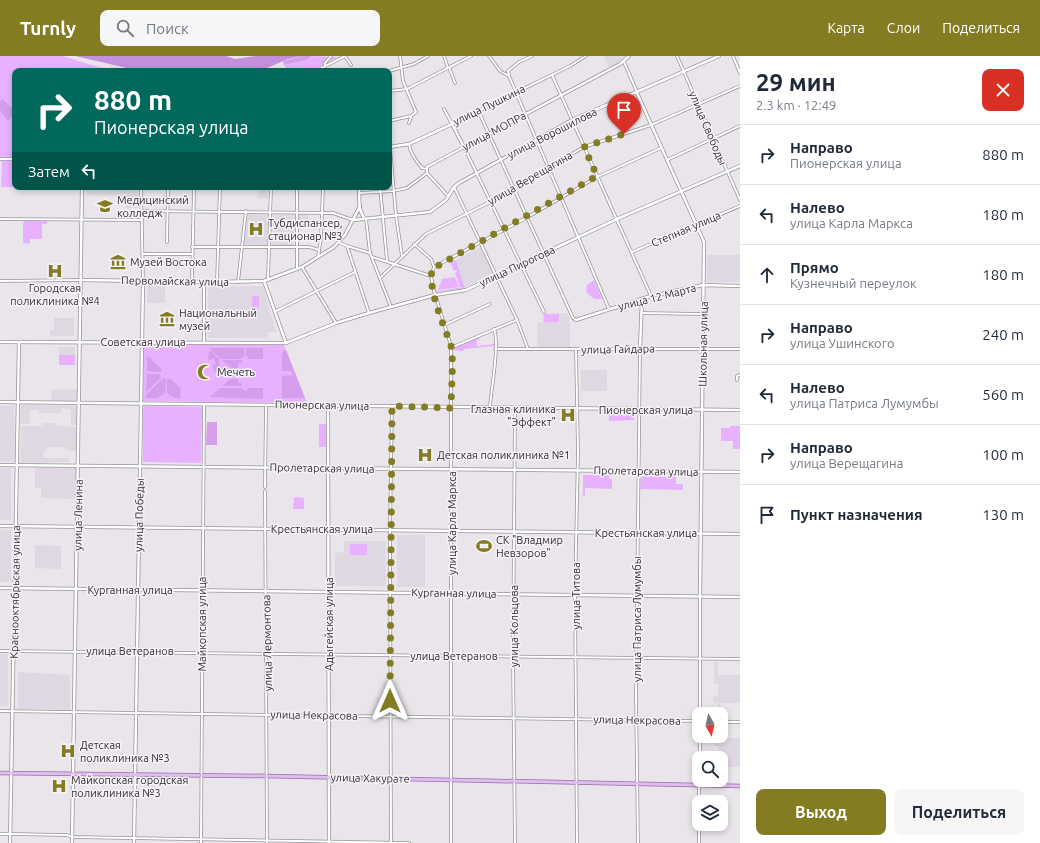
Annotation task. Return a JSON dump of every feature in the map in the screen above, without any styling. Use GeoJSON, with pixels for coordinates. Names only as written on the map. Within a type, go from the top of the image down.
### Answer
{"type":"FeatureCollection","features":[{"type":"Feature","properties":{"kind":"main road","name":"улица Хакурате"},"geometry":{"type":"LineString","coordinates":[[0,773],[268,776],[692,785]]}},
{"type":"Feature","properties":{"kind":"main road","name":"улица Хакурате"},"geometry":{"type":"LineString","coordinates":[[728,786],[740,786]]}},
{"type":"Feature","properties":{"kind":"street"},"geometry":{"type":"LineString","coordinates":[[325,66],[325,63],[331,56]]}},
{"type":"Feature","properties":{"kind":"street"},"geometry":{"type":"LineString","coordinates":[[321,68],[345,56],[351,65]]}},
{"type":"Feature","properties":{"kind":"street"},"geometry":{"type":"LineString","coordinates":[[400,56],[402,64],[401,68],[416,112],[408,123]]}},
{"type":"Feature","properties":{"kind":"street"},"geometry":{"type":"LineString","coordinates":[[392,70],[414,64],[428,56]]}},
{"type":"Feature","properties":{"kind":"street"},"geometry":{"type":"LineString","coordinates":[[444,56],[455,83]]}},
{"type":"Feature","properties":{"kind":"street"},"geometry":{"type":"LineString","coordinates":[[392,91],[407,89],[471,56]]}},
{"type":"Feature","properties":{"kind":"street"},"geometry":{"type":"LineString","coordinates":[[489,56],[500,71],[509,76]]}},
{"type":"Feature","properties":{"kind":"street"},"geometry":{"type":"LineString","coordinates":[[532,56],[524,57],[508,71],[509,76],[609,309]]}},
{"type":"Feature","properties":{"kind":"street","name":"улица Пушкина"},"geometry":{"type":"LineString","coordinates":[[392,147],[409,144],[452,124],[515,91],[552,75],[586,56]]}},
{"type":"Feature","properties":{"kind":"street","name":"улица МОПРа"},"geometry":{"type":"LineString","coordinates":[[427,169],[428,167],[464,147],[624,62],[629,56]]}},
{"type":"Feature","properties":{"kind":"street","name":"улица Свободы"},"geometry":{"type":"LineString","coordinates":[[677,56],[740,200]]}},
{"type":"Feature","properties":{"kind":"street","name":"улица Ворошилова"},"geometry":{"type":"LineString","coordinates":[[454,187],[535,139],[572,120],[719,56]]}},
{"type":"Feature","properties":{"kind":"street"},"geometry":{"type":"LineString","coordinates":[[733,56],[740,73]]}},
{"type":"Feature","properties":{"kind":"street","name":"Школьная улица"},"geometry":{"type":"LineString","coordinates":[[624,62],[680,192],[704,242],[700,707]]}},
{"type":"Feature","properties":{"kind":"street"},"geometry":{"type":"LineString","coordinates":[[552,75],[651,296]]}},
{"type":"Feature","properties":{"kind":"street","name":"улица Верещагина"},"geometry":{"type":"LineString","coordinates":[[381,277],[426,234],[490,202],[584,147],[651,125],[740,86]]}},
{"type":"Feature","properties":{"kind":"street"},"geometry":{"type":"LineString","coordinates":[[444,109],[544,312]]}},
{"type":"Feature","properties":{"kind":"street"},"geometry":{"type":"LineString","coordinates":[[478,110],[526,218],[573,318],[576,320]]}},
{"type":"Feature","properties":{"kind":"street"},"geometry":{"type":"LineString","coordinates":[[392,120],[411,117]]}},
{"type":"Feature","properties":{"kind":"street"},"geometry":{"type":"LineString","coordinates":[[666,160],[740,126]]}},
{"type":"Feature","properties":{"kind":"street"},"geometry":{"type":"LineString","coordinates":[[409,144],[410,149],[419,165],[422,168],[427,169],[427,174],[448,197]]}},
{"type":"Feature","properties":{"kind":"street"},"geometry":{"type":"LineString","coordinates":[[434,267],[526,218],[597,176],[661,148]]}},
{"type":"Feature","properties":{"kind":"street"},"geometry":{"type":"LineString","coordinates":[[0,159],[12,159]]}},
{"type":"Feature","properties":{"kind":"street","name":"улица Пирогова"},"geometry":{"type":"LineString","coordinates":[[286,343],[336,323],[369,313],[435,295],[466,290],[617,219],[740,166]]}},
{"type":"Feature","properties":{"kind":"street"},"geometry":{"type":"LineString","coordinates":[[360,193],[393,191],[407,188],[427,174]]}},
{"type":"Feature","properties":{"kind":"street"},"geometry":{"type":"LineString","coordinates":[[392,176],[402,256]]}},
{"type":"Feature","properties":{"kind":"street"},"geometry":{"type":"LineString","coordinates":[[141,211],[219,210],[322,212],[336,213],[353,220],[382,218],[430,212],[448,197],[454,187]]}},
{"type":"Feature","properties":{"kind":"street"},"geometry":{"type":"LineString","coordinates":[[454,187],[497,276],[517,320],[528,349]]}},
{"type":"Feature","properties":{"kind":"street","name":"улица Ленина"},"geometry":{"type":"LineString","coordinates":[[72,843],[79,466],[82,190]]}},
{"type":"Feature","properties":{"kind":"street","name":"улица Победы"},"geometry":{"type":"LineString","coordinates":[[134,843],[143,254],[141,190]]}},
{"type":"Feature","properties":{"kind":"street"},"geometry":{"type":"LineString","coordinates":[[167,242],[168,190]]}},
{"type":"Feature","properties":{"kind":"street"},"geometry":{"type":"LineString","coordinates":[[192,281],[194,190]]}},
{"type":"Feature","properties":{"kind":"street"},"geometry":{"type":"LineString","coordinates":[[217,282],[220,190]]}},
{"type":"Feature","properties":{"kind":"street"},"geometry":{"type":"LineString","coordinates":[[270,190],[269,247],[266,280],[286,343]]}},
{"type":"Feature","properties":{"kind":"street"},"geometry":{"type":"LineString","coordinates":[[297,190],[297,269]]}},
{"type":"Feature","properties":{"kind":"street"},"geometry":{"type":"LineString","coordinates":[[318,257],[323,190]]}},
{"type":"Feature","properties":{"kind":"street"},"geometry":{"type":"LineString","coordinates":[[360,190],[360,206],[362,216],[366,219],[370,253],[381,277],[391,307]]}},
{"type":"Feature","properties":{"kind":"street"},"geometry":{"type":"LineString","coordinates":[[380,192],[387,262]]}},
{"type":"Feature","properties":{"kind":"street"},"geometry":{"type":"LineString","coordinates":[[360,206],[340,243],[370,253]]}},
{"type":"Feature","properties":{"kind":"street","name":"Степная улица"},"geometry":{"type":"LineString","coordinates":[[632,252],[740,206]]}},
{"type":"Feature","properties":{"kind":"street"},"geometry":{"type":"LineString","coordinates":[[238,282],[246,211]]}},
{"type":"Feature","properties":{"kind":"street"},"geometry":{"type":"LineString","coordinates":[[0,219],[142,220]]}},
{"type":"Feature","properties":{"kind":"street","name":"Первомайская улица"},"geometry":{"type":"LineString","coordinates":[[0,281],[81,280],[238,282],[266,280],[302,267],[340,243]]}},
{"type":"Feature","properties":{"kind":"street"},"geometry":{"type":"LineString","coordinates":[[372,257],[431,276],[434,267],[431,259],[414,244]]}},
{"type":"Feature","properties":{"kind":"street"},"geometry":{"type":"LineString","coordinates":[[347,246],[369,313]]}},
{"type":"Feature","properties":{"kind":"street"},"geometry":{"type":"LineString","coordinates":[[192,247],[296,247],[314,248],[318,250]]}},
{"type":"Feature","properties":{"kind":"street"},"geometry":{"type":"LineString","coordinates":[[143,254],[192,254]]}},
{"type":"Feature","properties":{"kind":"street"},"geometry":{"type":"LineString","coordinates":[[302,267],[336,323]]}},
{"type":"Feature","properties":{"kind":"street"},"geometry":{"type":"LineString","coordinates":[[276,311],[355,272]]}},
{"type":"Feature","properties":{"kind":"street","name":"улица Карла Маркса"},"geometry":{"type":"LineString","coordinates":[[431,276],[435,295],[451,346],[451,843]]}},
{"type":"Feature","properties":{"kind":"street"},"geometry":{"type":"LineString","coordinates":[[204,282],[204,343]]}},
{"type":"Feature","properties":{"kind":"street","name":"улица 12 Марта"},"geometry":{"type":"LineString","coordinates":[[576,320],[651,296],[703,285],[740,286]]}},
{"type":"Feature","properties":{"kind":"street","name":"улица Патриса Лумумбы"},"geometry":{"type":"LineString","coordinates":[[638,843],[637,657],[639,410],[642,300]]}},
{"type":"Feature","properties":{"kind":"street"},"geometry":{"type":"LineString","coordinates":[[444,325],[490,304]]}},
{"type":"Feature","properties":{"kind":"street"},"geometry":{"type":"LineString","coordinates":[[642,313],[703,314]]}},
{"type":"Feature","properties":{"kind":"street"},"geometry":{"type":"LineString","coordinates":[[451,346],[455,346],[517,320]]}},
{"type":"Feature","properties":{"kind":"street"},"geometry":{"type":"LineString","coordinates":[[490,408],[496,349],[496,334],[494,330]]}},
{"type":"Feature","properties":{"kind":"street","name":"Советская улица"},"geometry":{"type":"LineString","coordinates":[[0,342],[286,343]]}},
{"type":"Feature","properties":{"kind":"street","name":"Краснооктябрьская улица"},"geometry":{"type":"LineString","coordinates":[[10,843],[19,342]]}},
{"type":"Feature","properties":{"kind":"street","name":"улица Гайдара"},"geometry":{"type":"LineString","coordinates":[[496,349],[740,349]]}},
{"type":"Feature","properties":{"kind":"street","name":"улица Титова"},"geometry":{"type":"LineString","coordinates":[[576,350],[578,470],[576,533],[577,843]]}},
{"type":"Feature","properties":{"kind":"street"},"geometry":{"type":"LineString","coordinates":[[736,380],[737,376],[740,375]]}},
{"type":"Feature","properties":{"kind":"street","name":"Пионерская улица"},"geometry":{"type":"LineString","coordinates":[[0,402],[79,404],[328,405],[577,410],[740,410]]}},
{"type":"Feature","properties":{"kind":"street","name":"Майкопская улица"},"geometry":{"type":"LineString","coordinates":[[201,843],[204,404]]}},
{"type":"Feature","properties":{"kind":"street"},"geometry":{"type":"LineString","coordinates":[[265,487],[266,405]]}},
{"type":"Feature","properties":{"kind":"street","name":"Адыгейская улица"},"geometry":{"type":"LineString","coordinates":[[328,405],[329,842]]}},
{"type":"Feature","properties":{"kind":"street"},"geometry":{"type":"LineString","coordinates":[[391,843],[390,530],[392,406]]}},
{"type":"Feature","properties":{"kind":"street","name":"улица Кольцова"},"geometry":{"type":"LineString","coordinates":[[515,409],[513,656],[515,718],[515,843]]}},
{"type":"Feature","properties":{"kind":"street","name":"Пролетарская улица"},"geometry":{"type":"LineString","coordinates":[[0,465],[740,472]]}},
{"type":"Feature","properties":{"kind":"street","name":"улица Лермонтова"},"geometry":{"type":"LineString","coordinates":[[265,491],[268,776],[267,842]]}},
{"type":"Feature","properties":{"kind":"street","name":"Крестьянская улица"},"geometry":{"type":"LineString","coordinates":[[0,526],[740,534]]}},
{"type":"Feature","properties":{"kind":"street","name":"Курганная улица"},"geometry":{"type":"LineString","coordinates":[[0,588],[740,596]]}},
{"type":"Feature","properties":{"kind":"street","name":"улица Ветеранов"},"geometry":{"type":"LineString","coordinates":[[0,651],[136,651],[740,659]]}},
{"type":"Feature","properties":{"kind":"street","name":"улица Некрасова"},"geometry":{"type":"LineString","coordinates":[[0,711],[692,721]]}},
{"type":"Feature","properties":{"kind":"street"},"geometry":{"type":"LineString","coordinates":[[728,722],[740,722]]}},
{"type":"Feature","properties":{"kind":"street"},"geometry":{"type":"LineString","coordinates":[[699,831],[699,843]]}},
{"type":"Feature","properties":{"kind":"street"},"geometry":{"type":"LineString","coordinates":[[0,834],[267,842],[409,843]]}},
{"type":"Feature","properties":{"kind":"shaded area"},"geometry":{"type":"Polygon","coordinates":[[[0,56],[63,56],[101,68],[12,68],[12,157],[0,157],[0,56]]]}},
{"type":"Feature","properties":{"kind":"shaded area"},"geometry":{"type":"Polygon","coordinates":[[[75,56],[226,56],[235,59],[256,56],[300,56],[288,59],[267,68],[127,68],[75,56]]]}},
{"type":"Feature","properties":{"kind":"shaded area"},"geometry":{"type":"Polygon","coordinates":[[[301,56],[311,56],[307,60],[284,65],[283,61],[301,56]]]}},
{"type":"Feature","properties":{"kind":"shaded area"},"geometry":{"type":"Polygon","coordinates":[[[311,56],[338,57],[317,68],[286,68],[285,65],[307,60],[311,56]]]}},
{"type":"Feature","properties":{"kind":"shaded area"},"geometry":{"type":"Polygon","coordinates":[[[604,56],[624,56],[619,62],[609,67],[604,56]]]}},
{"type":"Feature","properties":{"kind":"shaded area"},"geometry":{"type":"Polygon","coordinates":[[[3,99],[12,109],[12,117],[8,121],[0,110],[0,101],[3,99]]]}},
{"type":"Feature","properties":{"kind":"shaded area"},"geometry":{"type":"Polygon","coordinates":[[[2,161],[12,161],[12,187],[1,187],[2,161]]]}},
{"type":"Feature","properties":{"kind":"shaded area"},"geometry":{"type":"Polygon","coordinates":[[[87,190],[138,190],[138,208],[126,208],[126,196],[87,195],[87,190]]]}},
{"type":"Feature","properties":{"kind":"shaded area"},"geometry":{"type":"Polygon","coordinates":[[[259,190],[268,190],[268,199],[258,198],[259,190]]]}},
{"type":"Feature","properties":{"kind":"shaded area","name":"Тубдиспансер, стационар №3"},"geometry":{"type":"Polygon","coordinates":[[[247,214],[268,215],[267,245],[244,244],[247,214]]]}},
{"type":"Feature","properties":{"kind":"shaded area"},"geometry":{"type":"Polygon","coordinates":[[[299,214],[308,214],[308,227],[299,227],[299,214]]]}},
{"type":"Feature","properties":{"kind":"shaded area"},"geometry":{"type":"Polygon","coordinates":[[[273,215],[294,215],[293,245],[272,245],[273,215]]]}},
{"type":"Feature","properties":{"kind":"shaded area"},"geometry":{"type":"Polygon","coordinates":[[[25,221],[47,221],[47,224],[42,224],[42,239],[30,239],[30,244],[23,243],[23,223],[25,221]]]}},
{"type":"Feature","properties":{"kind":"shaded area"},"geometry":{"type":"Polygon","coordinates":[[[480,247],[494,273],[465,287],[456,260],[480,247]]]}},
{"type":"Feature","properties":{"kind":"shaded area"},"geometry":{"type":"Polygon","coordinates":[[[707,255],[740,255],[740,282],[707,282],[707,255]]]}},
{"type":"Feature","properties":{"kind":"shaded area"},"geometry":{"type":"Polygon","coordinates":[[[456,260],[465,288],[436,292],[435,285],[437,291],[464,287],[460,287],[455,273],[457,272],[456,270],[454,271],[450,262],[456,260]]]}},
{"type":"Feature","properties":{"kind":"shaded area"},"geometry":{"type":"Polygon","coordinates":[[[455,277],[459,287],[438,290],[442,279],[455,277]]]}},
{"type":"Feature","properties":{"kind":"shaded area"},"geometry":{"type":"Polygon","coordinates":[[[594,280],[602,299],[594,299],[586,292],[587,285],[594,280]]]}},
{"type":"Feature","properties":{"kind":"shaded area"},"geometry":{"type":"Polygon","coordinates":[[[147,286],[165,286],[165,303],[147,303],[147,286]]]}},
{"type":"Feature","properties":{"kind":"shaded area"},"geometry":{"type":"Polygon","coordinates":[[[208,286],[263,286],[276,332],[268,332],[268,338],[208,338],[208,286]]]}},
{"type":"Feature","properties":{"kind":"shaded area"},"geometry":{"type":"Polygon","coordinates":[[[252,296],[259,296],[259,309],[252,309],[252,296]]]}},
{"type":"Feature","properties":{"kind":"shaded area"},"geometry":{"type":"Polygon","coordinates":[[[567,313],[570,325],[570,347],[537,347],[538,322],[543,322],[543,314],[567,313]]]}},
{"type":"Feature","properties":{"kind":"shaded area"},"geometry":{"type":"Polygon","coordinates":[[[544,314],[559,314],[559,322],[544,322],[544,314]]]}},
{"type":"Feature","properties":{"kind":"shaded area"},"geometry":{"type":"Polygon","coordinates":[[[54,318],[74,318],[74,336],[50,336],[50,330],[54,330],[54,318]]]}},
{"type":"Feature","properties":{"kind":"shaded area"},"geometry":{"type":"Polygon","coordinates":[[[479,337],[480,339],[477,340],[477,346],[495,344],[494,346],[464,349],[463,351],[453,350],[453,348],[479,337]]]}},
{"type":"Feature","properties":{"kind":"shaded area"},"geometry":{"type":"Polygon","coordinates":[[[146,340],[281,343],[281,348],[146,345],[146,340]]]}},
{"type":"Feature","properties":{"kind":"shaded area"},"geometry":{"type":"Polygon","coordinates":[[[146,345],[284,345],[307,403],[143,401],[144,347],[146,345]]]}},
{"type":"Feature","properties":{"kind":"shaded area"},"geometry":{"type":"Polygon","coordinates":[[[59,347],[75,347],[75,365],[59,365],[59,347]]]}},
{"type":"Feature","properties":{"kind":"shaded area"},"geometry":{"type":"Polygon","coordinates":[[[209,348],[244,348],[245,355],[241,359],[221,359],[209,348]]]}},
{"type":"Feature","properties":{"kind":"shaded area"},"geometry":{"type":"Polygon","coordinates":[[[246,348],[263,348],[263,359],[249,359],[246,355],[246,348]]]}},
{"type":"Feature","properties":{"kind":"shaded area"},"geometry":{"type":"Polygon","coordinates":[[[286,350],[305,398],[282,398],[282,376],[293,375],[291,371],[282,371],[282,352],[286,350]]]}},
{"type":"Feature","properties":{"kind":"shaded area"},"geometry":{"type":"Polygon","coordinates":[[[209,351],[211,351],[219,359],[220,372],[215,372],[212,365],[216,364],[213,357],[212,360],[208,359],[209,351]]]}},
{"type":"Feature","properties":{"kind":"shaded area"},"geometry":{"type":"Polygon","coordinates":[[[59,355],[75,355],[75,365],[59,365],[59,355]]]}},
{"type":"Feature","properties":{"kind":"shaded area"},"geometry":{"type":"Polygon","coordinates":[[[147,355],[162,370],[160,372],[147,371],[147,355]]]}},
{"type":"Feature","properties":{"kind":"shaded area"},"geometry":{"type":"Polygon","coordinates":[[[222,360],[242,360],[242,363],[238,363],[238,368],[231,368],[222,360]]]}},
{"type":"Feature","properties":{"kind":"shaded area"},"geometry":{"type":"Polygon","coordinates":[[[581,370],[607,370],[607,391],[581,391],[581,370]]]}},
{"type":"Feature","properties":{"kind":"shaded area"},"geometry":{"type":"Polygon","coordinates":[[[147,374],[160,374],[161,377],[146,392],[147,374]]]}},
{"type":"Feature","properties":{"kind":"shaded area"},"geometry":{"type":"Polygon","coordinates":[[[163,378],[166,379],[165,393],[157,398],[146,398],[146,395],[163,378]]]}},
{"type":"Feature","properties":{"kind":"shaded area"},"geometry":{"type":"Polygon","coordinates":[[[167,379],[171,379],[181,389],[180,398],[174,398],[167,393],[167,379]]]}},
{"type":"Feature","properties":{"kind":"shaded area"},"geometry":{"type":"Polygon","coordinates":[[[230,379],[238,379],[238,383],[242,383],[242,386],[222,386],[230,379]]]}},
{"type":"Feature","properties":{"kind":"shaded area"},"geometry":{"type":"Polygon","coordinates":[[[220,388],[241,388],[246,391],[249,388],[263,388],[263,399],[210,397],[220,388]]]}},
{"type":"Feature","properties":{"kind":"shaded area"},"geometry":{"type":"Polygon","coordinates":[[[78,389],[78,399],[76,401],[52,401],[51,390],[78,389]]]}},
{"type":"Feature","properties":{"kind":"shaded area"},"geometry":{"type":"Polygon","coordinates":[[[21,405],[76,406],[78,408],[77,425],[71,425],[71,409],[62,408],[61,413],[39,413],[39,410],[30,410],[29,424],[20,424],[21,405]]]}},
{"type":"Feature","properties":{"kind":"shaded area"},"geometry":{"type":"Polygon","coordinates":[[[0,406],[14,406],[15,458],[13,462],[0,461],[0,406]]]}},
{"type":"Feature","properties":{"kind":"shaded area"},"geometry":{"type":"Polygon","coordinates":[[[145,406],[202,407],[201,463],[143,462],[143,408],[145,406]]]}},
{"type":"Feature","properties":{"kind":"shaded area"},"geometry":{"type":"Polygon","coordinates":[[[609,414],[634,415],[634,420],[609,421],[609,414]]]}},
{"type":"Feature","properties":{"kind":"shaded area"},"geometry":{"type":"Polygon","coordinates":[[[207,422],[217,422],[217,445],[206,445],[207,422]]]}},
{"type":"Feature","properties":{"kind":"shaded area"},"geometry":{"type":"Polygon","coordinates":[[[43,423],[55,423],[55,425],[59,426],[78,427],[77,451],[68,451],[66,447],[48,447],[43,453],[44,458],[69,458],[69,462],[22,463],[20,461],[21,426],[41,426],[43,423]]]}},
{"type":"Feature","properties":{"kind":"shaded area"},"geometry":{"type":"Polygon","coordinates":[[[319,424],[326,424],[326,447],[319,447],[319,424]]]}},
{"type":"Feature","properties":{"kind":"shaded area"},"geometry":{"type":"Polygon","coordinates":[[[730,426],[740,426],[740,449],[733,449],[733,441],[721,441],[721,428],[730,428],[730,426]]]}},
{"type":"Feature","properties":{"kind":"shaded area"},"geometry":{"type":"Polygon","coordinates":[[[35,467],[76,468],[76,499],[41,498],[41,488],[35,488],[35,467]]]}},
{"type":"Feature","properties":{"kind":"shaded area"},"geometry":{"type":"Polygon","coordinates":[[[0,468],[11,468],[11,520],[0,520],[0,468]]]}},
{"type":"Feature","properties":{"kind":"shaded area"},"geometry":{"type":"Polygon","coordinates":[[[583,475],[609,475],[609,479],[612,479],[612,489],[585,488],[585,496],[583,496],[583,475]]]}},
{"type":"Feature","properties":{"kind":"shaded area"},"geometry":{"type":"Polygon","coordinates":[[[644,476],[676,477],[676,484],[683,484],[683,490],[640,489],[641,478],[644,476]]]}},
{"type":"Feature","properties":{"kind":"shaded area"},"geometry":{"type":"Polygon","coordinates":[[[294,497],[304,498],[304,509],[293,509],[294,497]]]}},
{"type":"Feature","properties":{"kind":"shaded area"},"geometry":{"type":"Polygon","coordinates":[[[0,530],[11,530],[11,582],[0,582],[0,530]]]}},
{"type":"Feature","properties":{"kind":"shaded area"},"geometry":{"type":"Polygon","coordinates":[[[397,535],[425,535],[425,587],[397,587],[397,535]]]}},
{"type":"Feature","properties":{"kind":"shaded area"},"geometry":{"type":"Polygon","coordinates":[[[344,541],[386,541],[386,586],[335,586],[335,553],[344,552],[344,541]]]}},
{"type":"Feature","properties":{"kind":"shaded area"},"geometry":{"type":"Polygon","coordinates":[[[350,544],[367,544],[367,555],[350,555],[350,544]]]}},
{"type":"Feature","properties":{"kind":"shaded area"},"geometry":{"type":"Polygon","coordinates":[[[35,545],[61,546],[61,569],[35,568],[35,545]]]}},
{"type":"Feature","properties":{"kind":"shaded area"},"geometry":{"type":"Polygon","coordinates":[[[0,654],[8,654],[8,706],[0,706],[0,654]]]}},
{"type":"Feature","properties":{"kind":"shaded area"},"geometry":{"type":"Polygon","coordinates":[[[714,663],[718,663],[718,675],[740,675],[740,703],[720,703],[718,707],[718,703],[713,703],[713,696],[718,696],[718,684],[714,684],[714,663]]]}},
{"type":"Feature","properties":{"kind":"shaded area"},"geometry":{"type":"Polygon","coordinates":[[[18,672],[70,675],[70,710],[18,709],[18,672]]]}},
{"type":"Feature","properties":{"kind":"shaded area"},"geometry":{"type":"Polygon","coordinates":[[[728,738],[740,738],[740,767],[728,767],[728,751],[718,751],[718,746],[715,746],[715,743],[728,743],[728,738]]]}},
{"type":"Feature","properties":{"kind":"place","name":"Медицинский колледж"},"geometry":{"type":"Point","coordinates":[105,206]}},
{"type":"Feature","properties":{"kind":"place","name":"Тубдиспансер, стационар №3"},"geometry":{"type":"Point","coordinates":[256,229]}},
{"type":"Feature","properties":{"kind":"place","name":"Музей Востока"},"geometry":{"type":"Point","coordinates":[118,262]}},
{"type":"Feature","properties":{"kind":"place","name":"Городская поликлиника №4"},"geometry":{"type":"Point","coordinates":[55,271]}},
{"type":"Feature","properties":{"kind":"place","name":"Национальный музей"},"geometry":{"type":"Point","coordinates":[167,319]}},
{"type":"Feature","properties":{"kind":"place","name":"Мечеть"},"geometry":{"type":"Point","coordinates":[205,372]}},
{"type":"Feature","properties":{"kind":"place","name":"Глазная клиника \"Эффект\""},"geometry":{"type":"Point","coordinates":[568,415]}},
{"type":"Feature","properties":{"kind":"place","name":"Детская поликлиника №1"},"geometry":{"type":"Point","coordinates":[425,455]}},
{"type":"Feature","properties":{"kind":"place","name":"СК \"Владмир Невзоров\""},"geometry":{"type":"Point","coordinates":[484,546]}},
{"type":"Feature","properties":{"kind":"place","name":"Детская поликлиника №3"},"geometry":{"type":"Point","coordinates":[68,751]}},
{"type":"Feature","properties":{"kind":"place","name":"Майкопская городская поликлиника №3"},"geometry":{"type":"Point","coordinates":[59,786]}},
{"type":"Feature","properties":{"kind":"route"},"geometry":{"type":"LineString","coordinates":[[390,701],[392,406],[451,408],[451,346],[449,344],[435,295],[431,276],[432,269],[526,218],[597,176],[584,147],[624,134]]}}]}
